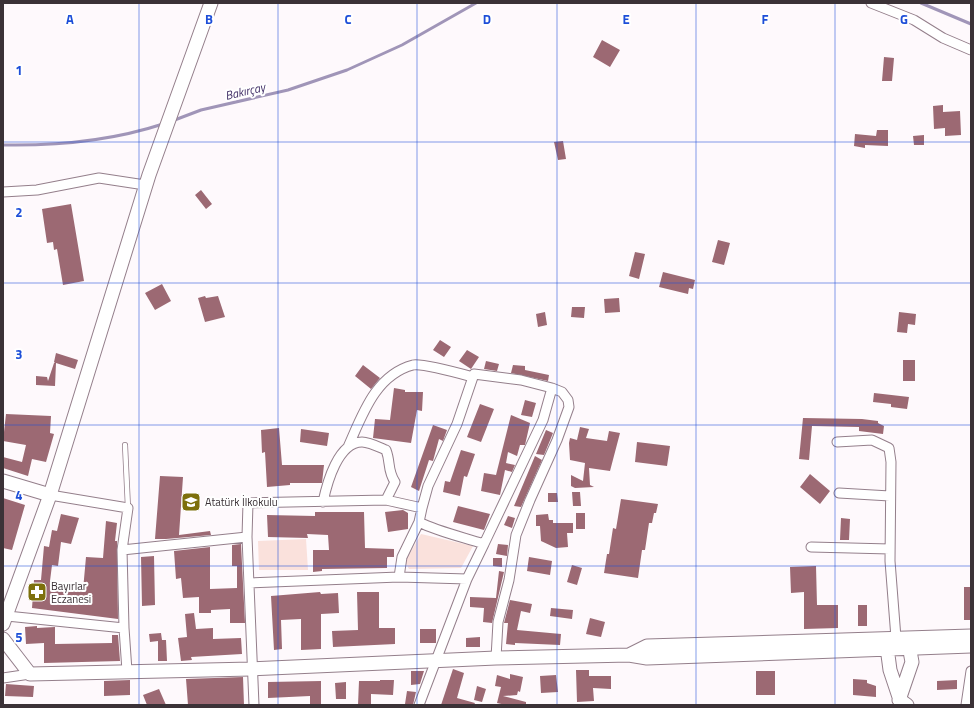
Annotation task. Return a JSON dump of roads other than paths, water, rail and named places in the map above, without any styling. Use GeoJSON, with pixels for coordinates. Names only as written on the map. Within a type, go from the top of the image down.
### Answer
{"type":"FeatureCollection","features":[{"type":"Feature","properties":{"kind":"main road"},"geometry":{"type":"LineString","coordinates":[[5,620],[50,495],[147,180],[211,3]]}},
{"type":"Feature","properties":{"kind":"main road"},"geometry":{"type":"LineString","coordinates":[[3,480],[50,495]]}},
{"type":"Feature","properties":{"kind":"main road"},"geometry":{"type":"LineString","coordinates":[[3,639],[30,674],[251,669],[496,658],[629,655],[647,658],[971,636]]}},
{"type":"Feature","properties":{"kind":"main road"},"geometry":{"type":"LineString","coordinates":[[897,642],[971,646]]}},
{"type":"Feature","properties":{"kind":"main road"},"geometry":{"type":"LineString","coordinates":[[897,642],[912,662],[900,704]]}},
{"type":"Feature","properties":{"kind":"main road"},"geometry":{"type":"LineString","coordinates":[[897,642],[890,670],[900,704]]}},
{"type":"Feature","properties":{"kind":"street"},"geometry":{"type":"LineString","coordinates":[[871,3],[914,20],[943,38],[971,50]]}},
{"type":"Feature","properties":{"kind":"street"},"geometry":{"type":"LineString","coordinates":[[3,192],[37,190],[99,178],[147,180]]}},
{"type":"Feature","properties":{"kind":"street"},"geometry":{"type":"LineString","coordinates":[[348,447],[373,395],[390,377],[414,365],[473,377]]}},
{"type":"Feature","properties":{"kind":"street"},"geometry":{"type":"LineString","coordinates":[[399,577],[402,557],[419,522],[428,486],[457,424],[474,374],[484,374],[521,380],[562,392],[568,400],[569,406],[565,423],[530,500],[516,535],[509,580],[498,622],[496,658]]}},
{"type":"Feature","properties":{"kind":"street"},"geometry":{"type":"LineString","coordinates":[[419,705],[467,579],[543,420],[552,388]]}},
{"type":"Feature","properties":{"kind":"street"},"geometry":{"type":"LineString","coordinates":[[837,442],[872,440],[889,448],[891,462],[890,549],[897,642]]}},
{"type":"Feature","properties":{"kind":"street"},"geometry":{"type":"LineString","coordinates":[[323,502],[327,481],[343,451],[348,447],[362,442],[386,450],[390,464],[390,473],[395,482],[386,500]]}},
{"type":"Feature","properties":{"kind":"street"},"geometry":{"type":"LineString","coordinates":[[839,492],[890,496]]}},
{"type":"Feature","properties":{"kind":"street"},"geometry":{"type":"LineString","coordinates":[[50,495],[128,508],[122,550],[124,628],[127,671]]}},
{"type":"Feature","properties":{"kind":"street"},"geometry":{"type":"LineString","coordinates":[[254,705],[251,669],[250,583],[247,537],[248,503],[386,500],[422,508]]}},
{"type":"Feature","properties":{"kind":"street"},"geometry":{"type":"LineString","coordinates":[[419,522],[431,528],[484,544]]}},
{"type":"Feature","properties":{"kind":"street"},"geometry":{"type":"LineString","coordinates":[[122,550],[247,537]]}},
{"type":"Feature","properties":{"kind":"street"},"geometry":{"type":"LineString","coordinates":[[811,547],[890,549]]}},
{"type":"Feature","properties":{"kind":"street"},"geometry":{"type":"LineString","coordinates":[[250,583],[399,577],[467,579]]}},
{"type":"Feature","properties":{"kind":"street"},"geometry":{"type":"LineString","coordinates":[[5,620],[124,628]]}},
{"type":"Feature","properties":{"kind":"street"},"geometry":{"type":"LineString","coordinates":[[966,705],[971,671]]}},
{"type":"Feature","properties":{"kind":"street"},"geometry":{"type":"LineString","coordinates":[[3,678],[30,674]]}},
{"type":"Feature","properties":{"kind":"lane"},"geometry":{"type":"LineString","coordinates":[[125,445],[128,508]]}},
{"type":"Feature","properties":{"kind":"waterway","name":"Bakırçay"},"geometry":{"type":"LineString","coordinates":[[172,121],[201,110],[288,90],[347,70],[402,45],[476,3]]}},
{"type":"Feature","properties":{"kind":"waterway","name":"Bakırçay"},"geometry":{"type":"LineString","coordinates":[[921,3],[971,24]]}},
{"type":"Feature","properties":{"kind":"waterway","name":"Bakırçay"},"geometry":{"type":"LineString","coordinates":[[3,145],[44,145],[84,141],[124,135],[163,124]]}},
{"type":"Feature","properties":{"kind":"place","name":"Atatürk İlkokulu"},"geometry":{"type":"Point","coordinates":[191,502]}},
{"type":"Feature","properties":{"kind":"place","name":"Bayırlar Eczanesi"},"geometry":{"type":"Point","coordinates":[37,592]}}]}
